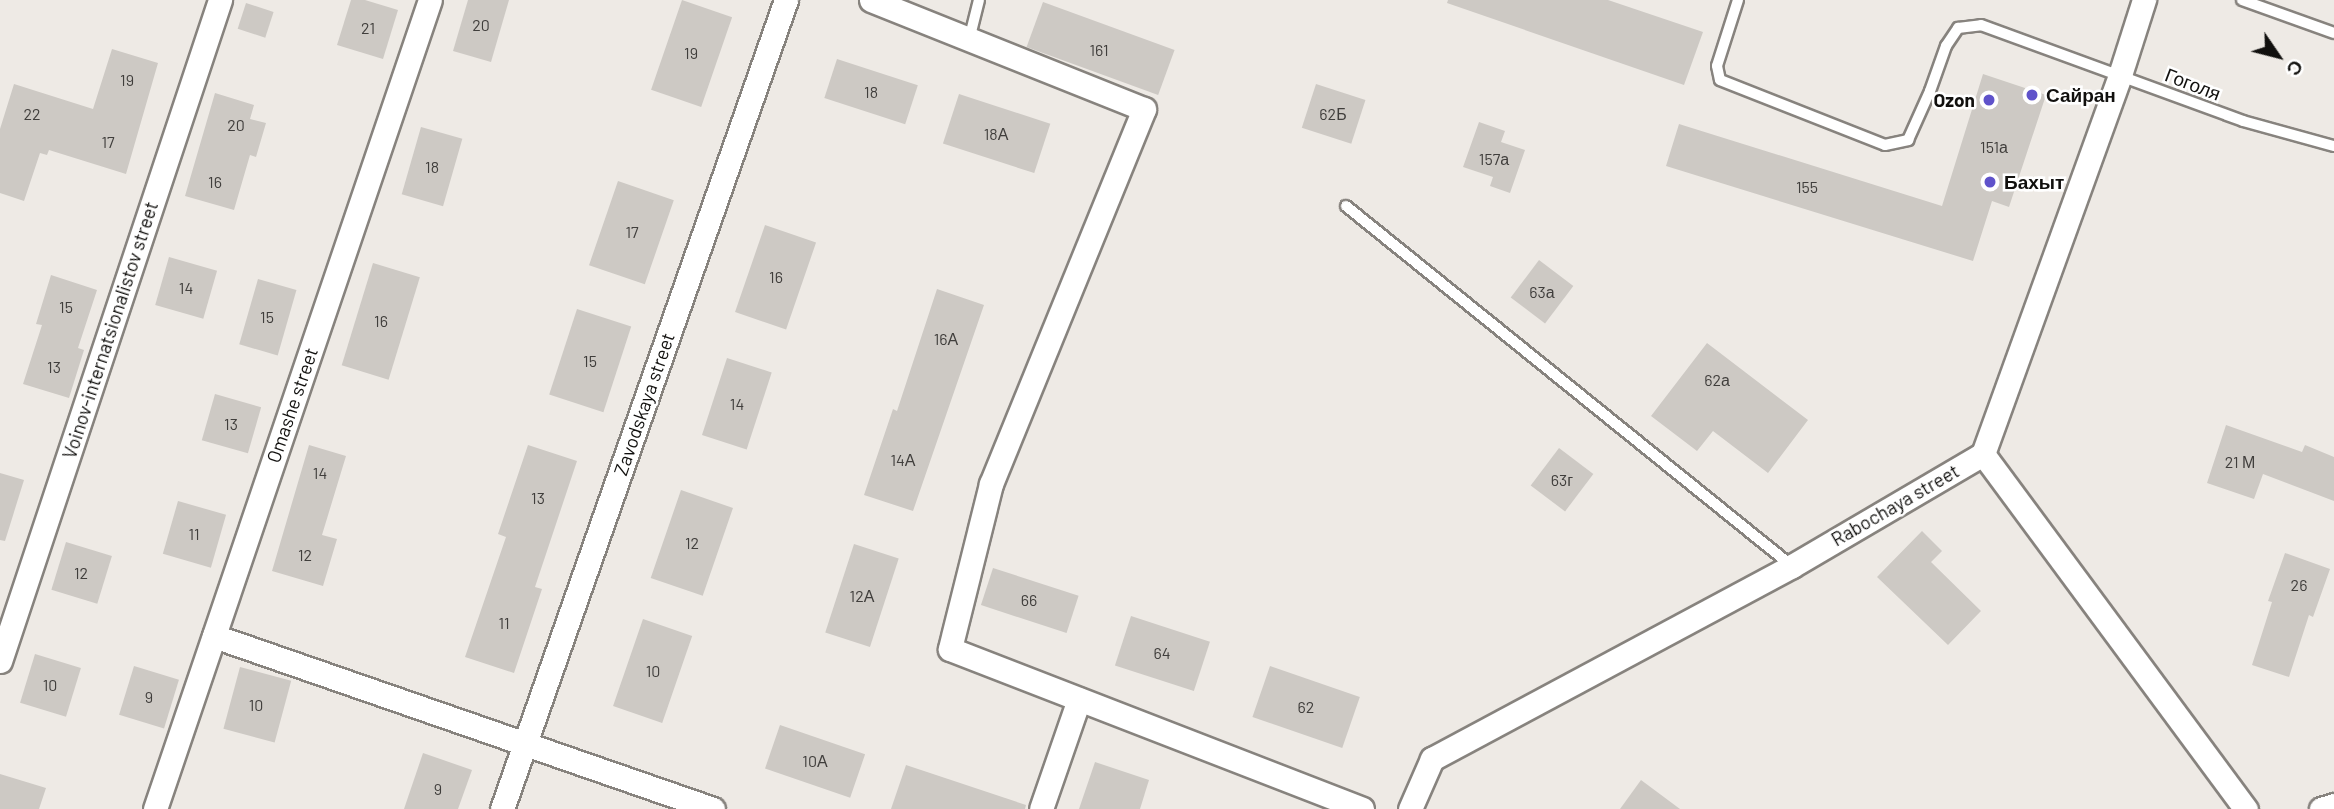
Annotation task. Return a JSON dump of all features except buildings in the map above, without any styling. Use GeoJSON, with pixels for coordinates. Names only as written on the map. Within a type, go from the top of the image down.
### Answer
{"type":"FeatureCollection","features":[{"type":"Feature","properties":{"kind":"street","name":"Voinov-internatsionalistov street"},"geometry":{"type":"LineString","coordinates":[[0,661],[220,0]]}},
{"type":"Feature","properties":{"kind":"street","name":"Omashe street"},"geometry":{"type":"LineString","coordinates":[[155,809],[430,0]]}},
{"type":"Feature","properties":{"kind":"street","name":"Zavodskaya street"},"geometry":{"type":"LineString","coordinates":[[502,809],[786,0]]}},
{"type":"Feature","properties":{"kind":"street"},"geometry":{"type":"LineString","coordinates":[[871,0],[1144,109],[991,484],[950,649],[1362,809]]}},
{"type":"Feature","properties":{"kind":"street"},"geometry":{"type":"LineString","coordinates":[[2144,0],[2120,75],[1983,454],[2246,809]]}},
{"type":"Feature","properties":{"kind":"street","name":"Rabochaya street"},"geometry":{"type":"LineString","coordinates":[[1410,809],[1432,759],[1791,566],[1983,454]]}},
{"type":"Feature","properties":{"kind":"street"},"geometry":{"type":"LineString","coordinates":[[214,636],[713,809]]}},
{"type":"Feature","properties":{"kind":"street"},"geometry":{"type":"LineString","coordinates":[[1041,809],[1079,699]]}},
{"type":"Feature","properties":{"kind":"street"},"geometry":{"type":"LineString","coordinates":[[2321,809],[2334,805]]}},
{"type":"Feature","properties":{"kind":"lane"},"geometry":{"type":"LineString","coordinates":[[969,40],[979,0]]}},
{"type":"Feature","properties":{"kind":"lane","name":"Гоголя"},"geometry":{"type":"LineString","coordinates":[[1738,0],[1717,66],[1720,80],[1885,145],[1908,140],[1946,46],[1958,28],[1981,25],[2243,121],[2334,146]]}},
{"type":"Feature","properties":{"kind":"lane"},"geometry":{"type":"LineString","coordinates":[[2242,0],[2334,33]]}},
{"type":"Feature","properties":{"kind":"lane"},"geometry":{"type":"LineString","coordinates":[[1346,206],[1791,566]]}},
{"type":"Feature","properties":{"kind":"place","name":"Сайран"},"geometry":{"type":"Point","coordinates":[2032,95]}},
{"type":"Feature","properties":{"kind":"place","name":"Ozon"},"geometry":{"type":"Point","coordinates":[1989,100]}},
{"type":"Feature","properties":{"kind":"place","name":"Бахыт"},"geometry":{"type":"Point","coordinates":[1990,182]}}]}
